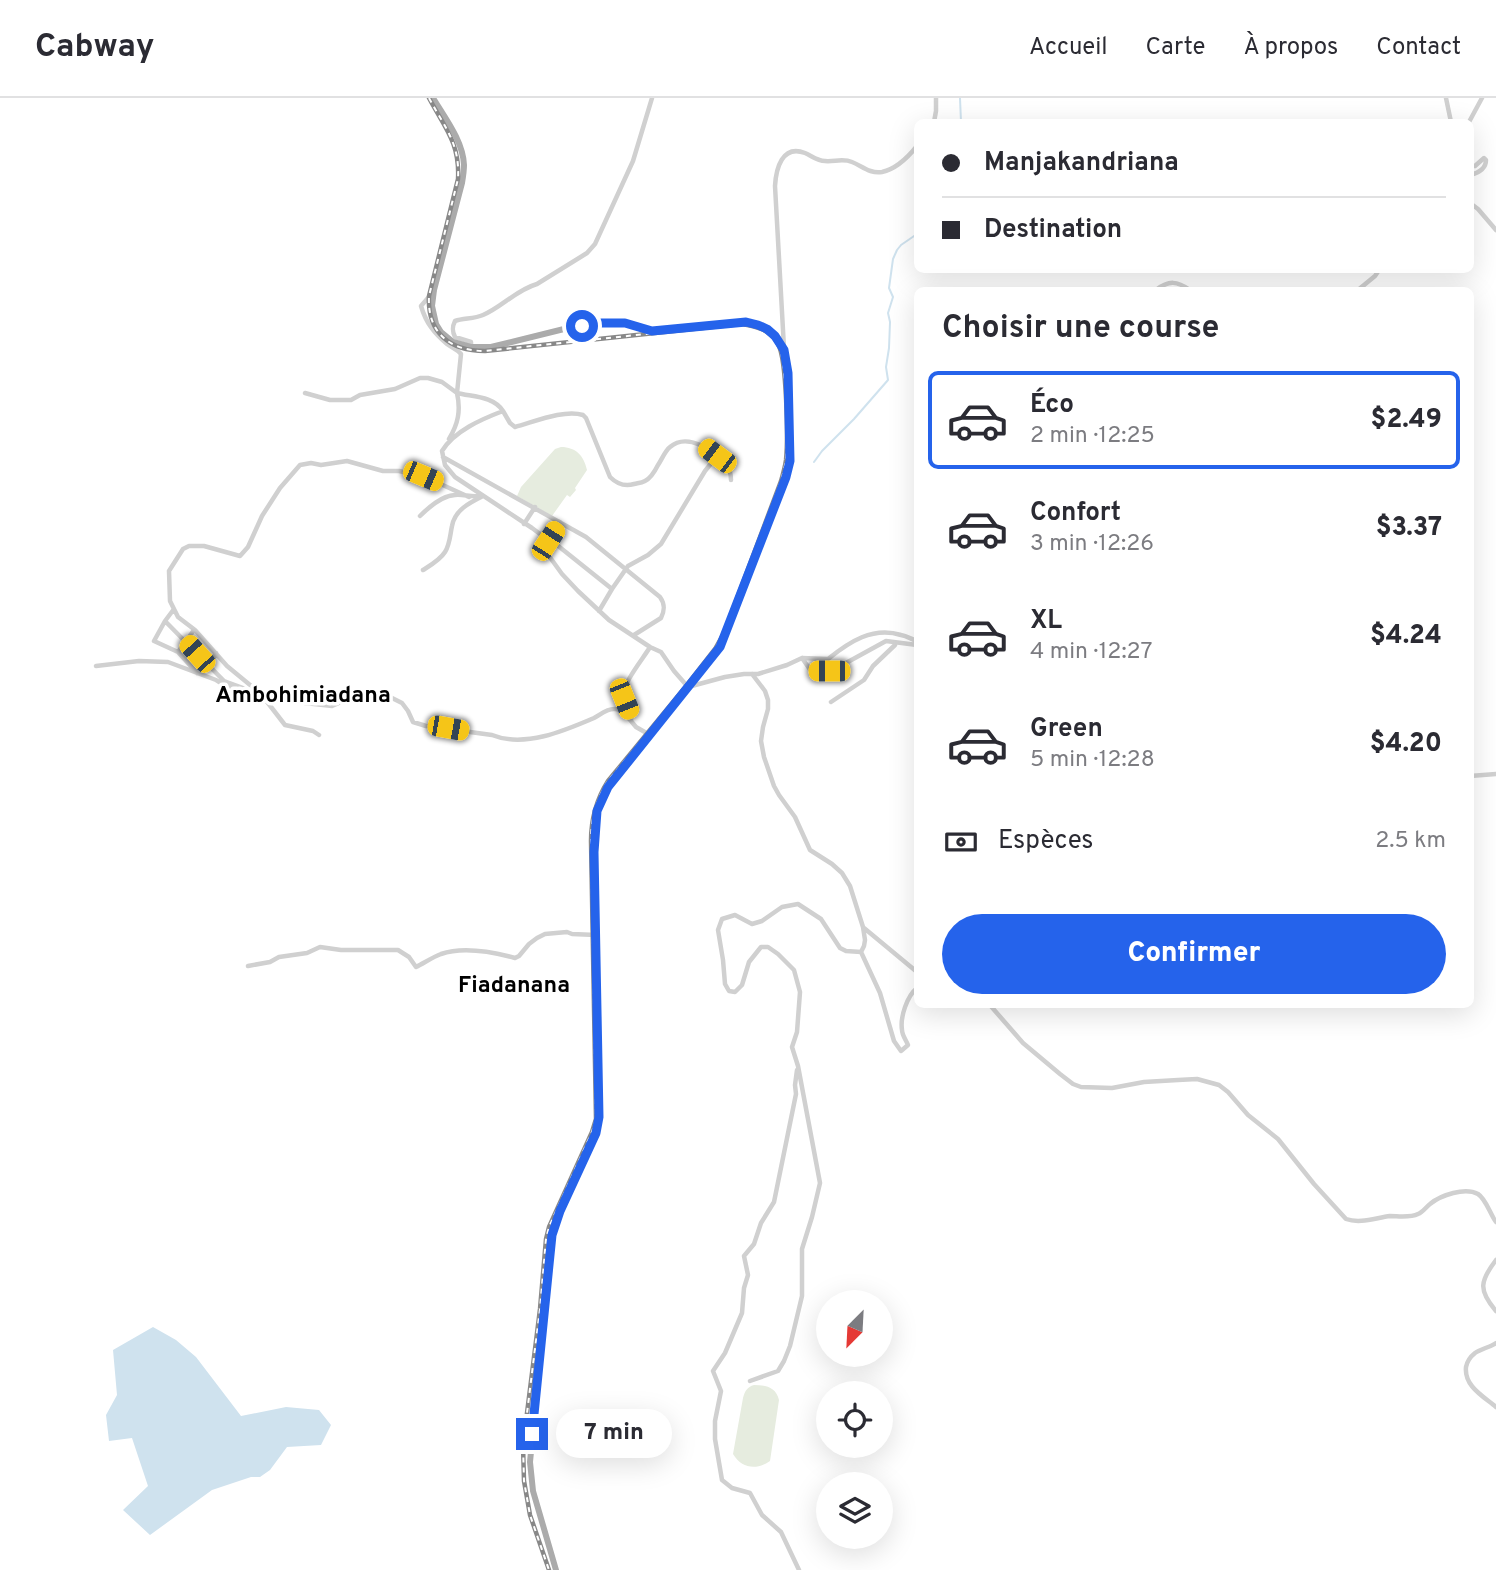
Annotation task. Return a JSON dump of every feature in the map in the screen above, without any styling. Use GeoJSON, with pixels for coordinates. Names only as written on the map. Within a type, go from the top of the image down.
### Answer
{"type":"FeatureCollection","features":[{"type":"Feature","properties":{"kind":"main road"},"geometry":{"type":"LineString","coordinates":[[433,98],[456,136],[464,166],[432,306],[436,324],[453,342],[471,347],[491,346],[600,323],[625,323],[652,331],[746,322],[767,329],[775,336],[784,350],[788,373],[790,461],[720,647],[608,787],[597,811],[594,852],[599,1117],[596,1133],[560,1211],[552,1235],[530,1462],[533,1491],[556,1570]]}},
{"type":"Feature","properties":{"kind":"street"},"geometry":{"type":"LineString","coordinates":[[471,347],[471,342],[455,337],[452,326],[455,321],[475,318],[491,311],[587,253],[595,244],[633,161],[652,98]]}},
{"type":"Feature","properties":{"kind":"street"},"geometry":{"type":"LineString","coordinates":[[935,119],[936,98]]}},
{"type":"Feature","properties":{"kind":"street"},"geometry":{"type":"LineString","coordinates":[[1446,98],[1450,119]]}},
{"type":"Feature","properties":{"kind":"street"},"geometry":{"type":"LineString","coordinates":[[1471,119],[1482,98]]}},
{"type":"Feature","properties":{"kind":"street"},"geometry":{"type":"LineString","coordinates":[[784,350],[775,186],[775,173],[781,159],[797,152],[821,161],[849,160],[867,170],[883,172],[914,149]]}},
{"type":"Feature","properties":{"kind":"street"},"geometry":{"type":"LineString","coordinates":[[1474,166],[1484,158],[1486,160],[1484,168],[1474,174]]}},
{"type":"Feature","properties":{"kind":"street"},"geometry":{"type":"LineString","coordinates":[[1474,206],[1496,230]]}},
{"type":"Feature","properties":{"kind":"street"},"geometry":{"type":"LineString","coordinates":[[1362,287],[1377,273]]}},
{"type":"Feature","properties":{"kind":"street"},"geometry":{"type":"LineString","coordinates":[[1162,287],[1169,283],[1185,287]]}},
{"type":"Feature","properties":{"kind":"street"},"geometry":{"type":"LineString","coordinates":[[434,290],[421,306],[429,326],[461,354],[457,393],[459,415],[442,451],[442,457],[450,472],[557,545],[612,589]]}},
{"type":"Feature","properties":{"kind":"street"},"geometry":{"type":"LineString","coordinates":[[304,393],[330,400],[351,400],[360,395],[395,389],[420,378],[438,380],[457,393],[483,397],[499,405],[510,423],[515,426],[572,414],[583,415],[610,477],[615,482],[628,486],[645,481],[671,446],[678,442],[699,444],[717,456],[727,464],[731,480]]}},
{"type":"Feature","properties":{"kind":"street"},"geometry":{"type":"LineString","coordinates":[[447,443],[489,416],[503,411]]}},
{"type":"Feature","properties":{"kind":"street"},"geometry":{"type":"LineString","coordinates":[[599,611],[625,569],[661,544],[709,464],[717,456]]}},
{"type":"Feature","properties":{"kind":"street"},"geometry":{"type":"LineString","coordinates":[[442,457],[586,537],[660,597],[664,603],[662,618],[634,635]]}},
{"type":"Feature","properties":{"kind":"street"},"geometry":{"type":"LineString","coordinates":[[319,735],[285,724],[261,694],[227,666],[194,630],[178,617],[170,601],[169,571],[183,549],[188,546],[204,546],[230,554],[242,554],[280,488],[300,465],[347,461],[383,471],[423,476],[469,497]]}},
{"type":"Feature","properties":{"kind":"street"},"geometry":{"type":"LineString","coordinates":[[420,516],[430,506],[454,495],[483,496]]}},
{"type":"Feature","properties":{"kind":"street"},"geometry":{"type":"LineString","coordinates":[[423,570],[439,560],[444,553],[459,510],[483,496]]}},
{"type":"Feature","properties":{"kind":"street"},"geometry":{"type":"LineString","coordinates":[[524,524],[535,508]]}},
{"type":"Feature","properties":{"kind":"street"},"geometry":{"type":"LineString","coordinates":[[560,522],[548,541],[549,556],[562,574],[599,611],[650,647],[662,652],[688,687],[780,667],[802,658],[828,659],[857,638],[872,634],[892,633],[914,641]]}},
{"type":"Feature","properties":{"kind":"street"},"geometry":{"type":"LineString","coordinates":[[174,609],[154,641],[178,652],[197,674]]}},
{"type":"Feature","properties":{"kind":"street"},"geometry":{"type":"LineString","coordinates":[[165,621],[224,681],[246,691]]}},
{"type":"Feature","properties":{"kind":"street"},"geometry":{"type":"LineString","coordinates":[[178,652],[194,630]]}},
{"type":"Feature","properties":{"kind":"street"},"geometry":{"type":"LineString","coordinates":[[802,658],[811,671],[829,671],[886,641],[914,643]]}},
{"type":"Feature","properties":{"kind":"street"},"geometry":{"type":"LineString","coordinates":[[831,702],[864,680],[893,645],[902,643]]}},
{"type":"Feature","properties":{"kind":"street"},"geometry":{"type":"LineString","coordinates":[[631,721],[623,694],[650,647]]}},
{"type":"Feature","properties":{"kind":"street"},"geometry":{"type":"LineString","coordinates":[[209,667],[216,653]]}},
{"type":"Feature","properties":{"kind":"street"},"geometry":{"type":"LineString","coordinates":[[96,666],[139,661],[168,662],[216,680],[222,685],[255,695],[288,696],[305,703],[332,706],[364,692],[373,692],[402,703],[413,722],[492,735],[511,741],[543,737],[569,729],[602,715],[608,709],[616,708],[636,727],[650,735]]}},
{"type":"Feature","properties":{"kind":"street"},"geometry":{"type":"LineString","coordinates":[[752,674],[765,691],[768,700],[761,741],[774,786],[795,817],[810,850],[832,864],[850,886],[863,927],[865,940],[861,952]]}},
{"type":"Feature","properties":{"kind":"street"},"geometry":{"type":"LineString","coordinates":[[1474,776],[1496,774]]}},
{"type":"Feature","properties":{"kind":"street"},"geometry":{"type":"LineString","coordinates":[[750,1381],[778,1371],[790,1346],[802,1296],[802,1248],[820,1183],[792,1047],[797,1032],[800,992],[794,970],[768,947],[761,947],[748,962],[742,985],[735,992],[729,991],[723,975],[718,930],[722,919],[735,915],[752,924],[762,921],[782,907],[798,904],[821,919],[840,948],[861,952]]}},
{"type":"Feature","properties":{"kind":"street"},"geometry":{"type":"LineString","coordinates":[[863,927],[914,970]]}},
{"type":"Feature","properties":{"kind":"street"},"geometry":{"type":"LineString","coordinates":[[248,966],[270,962],[279,957],[307,953],[320,947],[341,950],[398,950],[409,957],[416,967],[450,952],[489,951],[515,958],[537,938],[558,932],[596,934]]}},
{"type":"Feature","properties":{"kind":"street"},"geometry":{"type":"LineString","coordinates":[[861,952],[880,992],[894,1041],[901,1051],[908,1045],[902,1034],[902,1021],[909,997],[914,991]]}},
{"type":"Feature","properties":{"kind":"street"},"geometry":{"type":"LineString","coordinates":[[992,1008],[1023,1043],[1073,1084],[1081,1087],[1112,1088],[1144,1082],[1197,1079],[1219,1085],[1248,1115],[1278,1139],[1346,1219],[1361,1221],[1418,1214],[1437,1199],[1463,1192],[1482,1197],[1496,1222]]}},
{"type":"Feature","properties":{"kind":"street"},"geometry":{"type":"LineString","coordinates":[[798,1066],[796,1094],[774,1202],[761,1223],[754,1244],[744,1256],[748,1275],[742,1313],[725,1353],[713,1371],[722,1391],[715,1421],[715,1439],[722,1480],[732,1488],[750,1493],[762,1515],[781,1532],[799,1570]]}},
{"type":"Feature","properties":{"kind":"street"},"geometry":{"type":"LineString","coordinates":[[1496,1260],[1483,1277],[1483,1281],[1484,1292],[1496,1311]]}},
{"type":"Feature","properties":{"kind":"street"},"geometry":{"type":"LineString","coordinates":[[1496,1343],[1471,1357],[1466,1364],[1466,1376],[1476,1392],[1496,1407]]}},
{"type":"Feature","properties":{"kind":"shaded area"},"geometry":{"type":"Polygon","coordinates":[[[561,447],[578,453],[587,470],[576,490],[570,497],[567,495],[552,516],[517,496],[521,487],[555,449],[561,447]]]}},
{"type":"Feature","properties":{"kind":"shaded area"},"geometry":{"type":"Polygon","coordinates":[[[754,1385],[770,1388],[776,1392],[779,1400],[770,1461],[755,1467],[741,1463],[733,1454],[743,1398],[747,1390],[754,1385]]]}},
{"type":"Feature","properties":{"kind":"water"},"geometry":{"type":"Polygon","coordinates":[[[153,1327],[176,1340],[196,1357],[241,1416],[286,1407],[319,1410],[331,1425],[321,1445],[287,1447],[270,1470],[260,1477],[251,1477],[212,1490],[150,1535],[123,1510],[148,1486],[132,1438],[109,1441],[106,1415],[117,1395],[113,1350],[153,1327]]]}},
{"type":"Feature","properties":{"kind":"waterway"},"geometry":{"type":"LineString","coordinates":[[960,98],[961,119]]}},
{"type":"Feature","properties":{"kind":"waterway"},"geometry":{"type":"LineString","coordinates":[[814,462],[888,380],[888,313],[893,297],[889,288],[893,259],[901,245],[914,236]]}},
{"type":"Feature","properties":{"kind":"railway"},"geometry":{"type":"LineString","coordinates":[[429,98],[454,145],[458,166],[458,179],[429,296],[432,320],[443,337],[461,348],[485,351],[741,324],[762,330],[775,339],[781,353],[785,382],[787,436],[784,470],[724,633],[687,685],[608,781],[593,817],[591,841],[596,1119],[546,1239],[523,1445],[524,1481],[530,1515],[549,1570]]}},
{"type":"Feature","properties":{"kind":"district","name":"Ambohimiadana"},"geometry":{"type":"Point","coordinates":[303,694]}},
{"type":"Feature","properties":{"kind":"district","name":"Fiadanana"},"geometry":{"type":"Point","coordinates":[514,984]}},
{"type":"Feature","properties":{"kind":"route"},"geometry":{"type":"LineString","coordinates":[[532,1434],[552,1235],[560,1211],[596,1133],[599,1117],[594,852],[597,811],[608,787],[720,647],[790,461],[788,373],[784,350],[767,329],[746,322],[652,331],[625,323],[582,326]]}}]}
